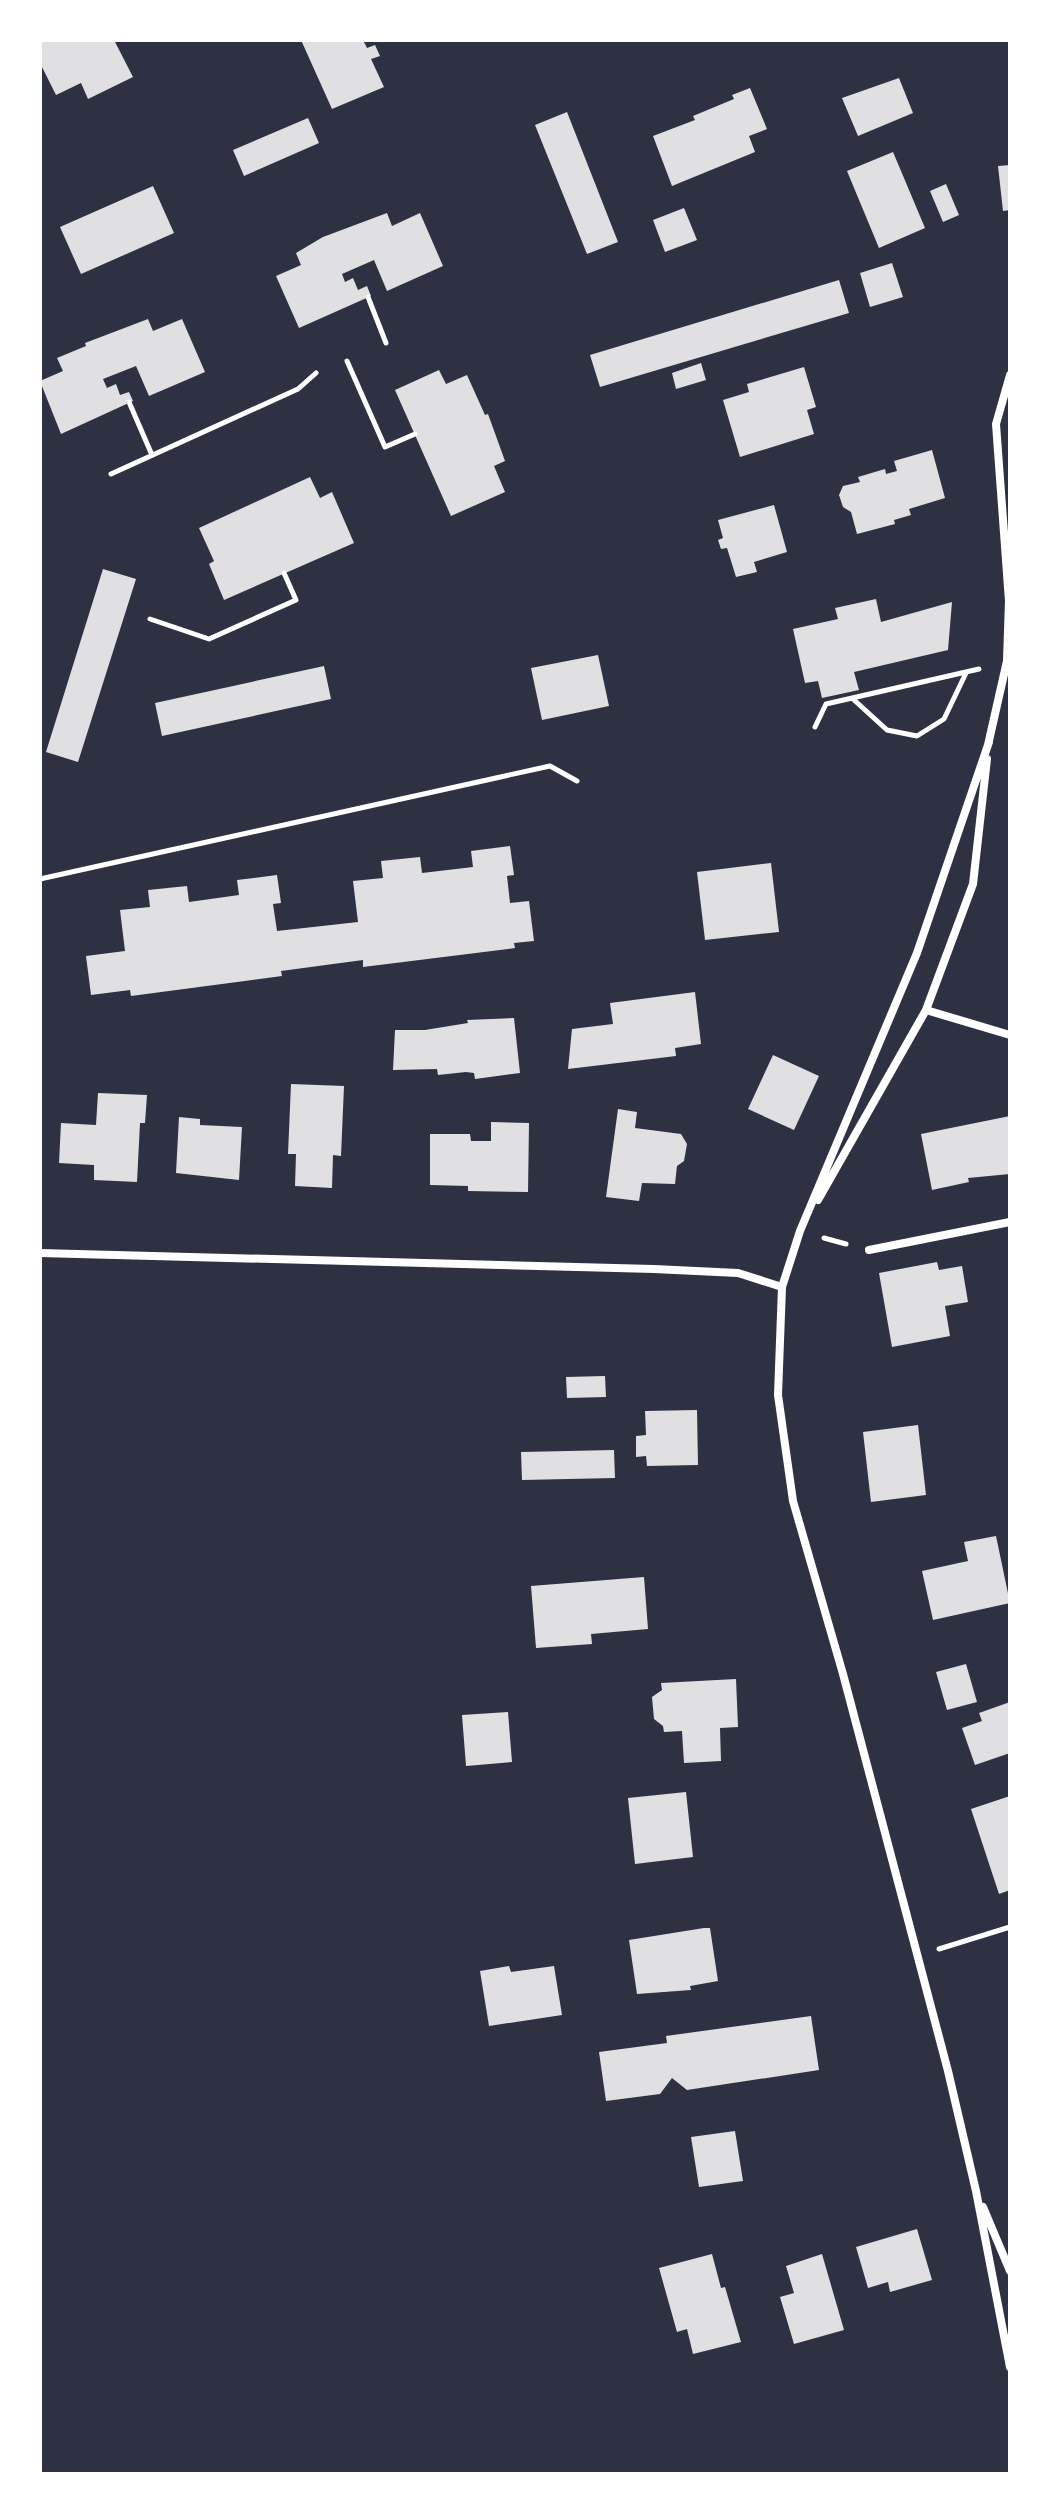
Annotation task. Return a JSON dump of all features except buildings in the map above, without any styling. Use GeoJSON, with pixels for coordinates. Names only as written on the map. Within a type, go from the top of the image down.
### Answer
{"type":"FeatureCollection","features":[{"type":"Feature","properties":{"kind":"street"},"geometry":{"type":"LineString","coordinates":[[800,1231],[926,1010],[973,884],[989,742],[1007,661],[1009,601],[996,424],[1010,375]]}},
{"type":"Feature","properties":{"kind":"street"},"geometry":{"type":"LineString","coordinates":[[989,742],[917,953],[800,1231],[782,1287],[778,1395],[793,1501],[918,1955],[976,2191],[1010,2367]]}},
{"type":"Feature","properties":{"kind":"street"},"geometry":{"type":"LineString","coordinates":[[926,1010],[1010,1035]]}},
{"type":"Feature","properties":{"kind":"street"},"geometry":{"type":"LineString","coordinates":[[869,1250],[1010,1222]]}},
{"type":"Feature","properties":{"kind":"street"},"geometry":{"type":"LineString","coordinates":[[40,1253],[654,1269],[738,1273],[782,1287]]}},
{"type":"Feature","properties":{"kind":"street"},"geometry":{"type":"LineString","coordinates":[[976,2191],[1010,2271]]}},
{"type":"Feature","properties":{"kind":"path"},"geometry":{"type":"LineString","coordinates":[[368,297],[386,343]]}},
{"type":"Feature","properties":{"kind":"path"},"geometry":{"type":"LineString","coordinates":[[347,361],[385,447],[415,434]]}},
{"type":"Feature","properties":{"kind":"path"},"geometry":{"type":"LineString","coordinates":[[111,474],[298,389],[316,373]]}},
{"type":"Feature","properties":{"kind":"path"},"geometry":{"type":"LineString","coordinates":[[129,402],[152,455]]}},
{"type":"Feature","properties":{"kind":"path"},"geometry":{"type":"LineString","coordinates":[[150,619],[209,639],[296,600],[284,573]]}},
{"type":"Feature","properties":{"kind":"path"},"geometry":{"type":"LineString","coordinates":[[815,727],[826,704],[1007,661]]}},
{"type":"Feature","properties":{"kind":"path"},"geometry":{"type":"LineString","coordinates":[[852,698],[887,730],[917,736],[944,719],[966,673]]}},
{"type":"Feature","properties":{"kind":"path"},"geometry":{"type":"LineString","coordinates":[[40,879],[550,766],[577,781]]}},
{"type":"Feature","properties":{"kind":"path"},"geometry":{"type":"LineString","coordinates":[[800,1231],[869,1250]]}},
{"type":"Feature","properties":{"kind":"path"},"geometry":{"type":"LineString","coordinates":[[918,1955],[1010,1927]]}}]}
